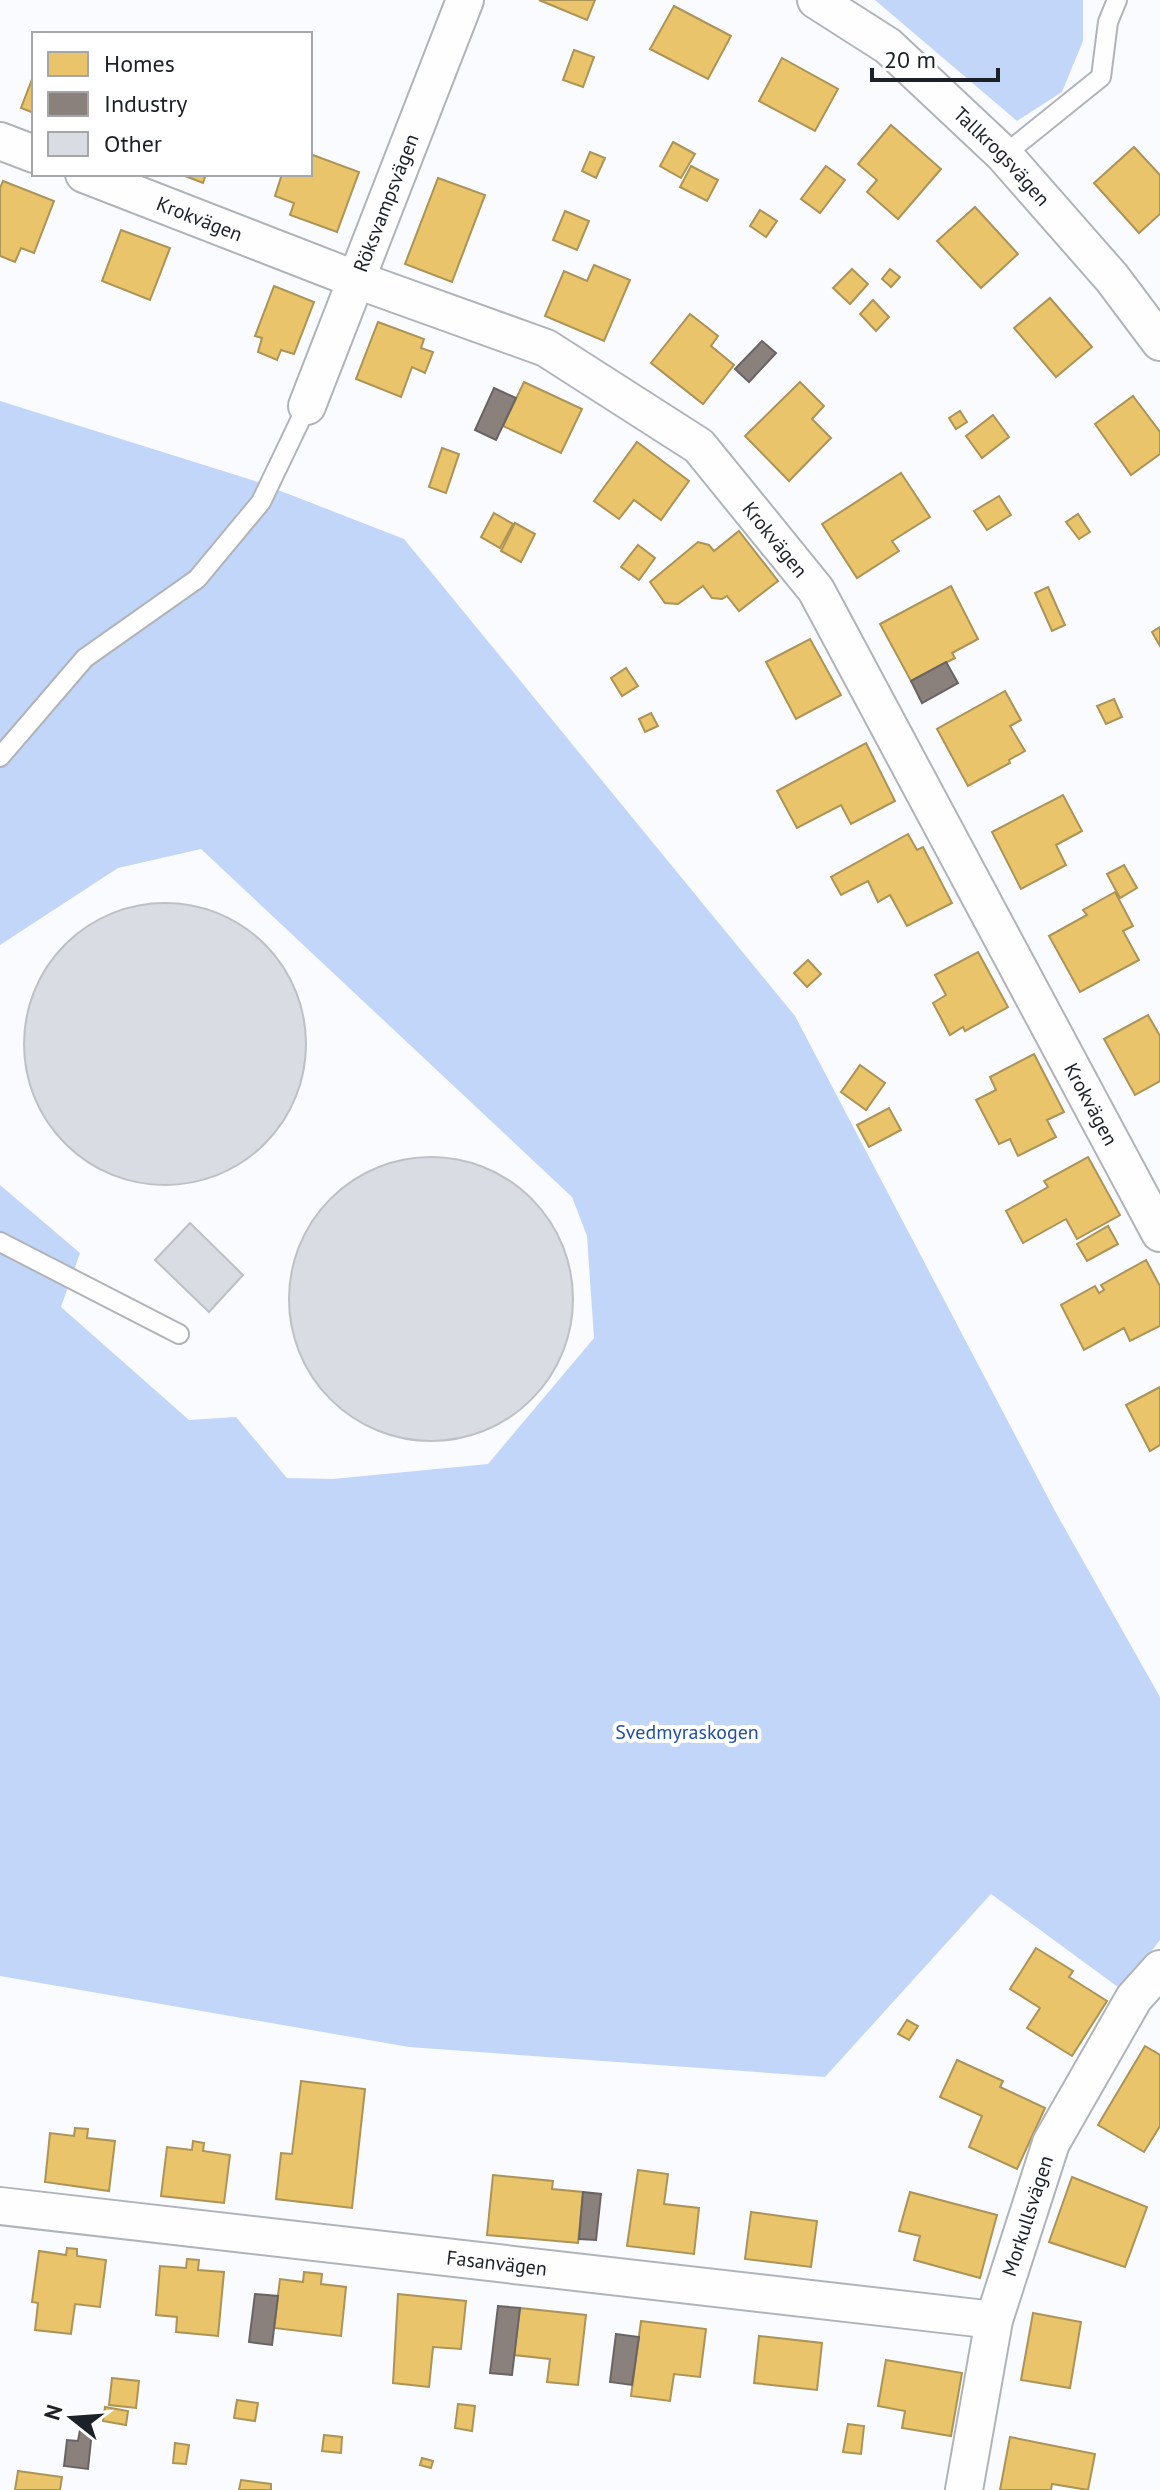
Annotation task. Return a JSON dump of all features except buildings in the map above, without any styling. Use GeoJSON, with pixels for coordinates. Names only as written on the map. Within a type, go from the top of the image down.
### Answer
{"type":"FeatureCollection","features":[{"type":"Feature","properties":{"kind":"street","name":"Röksvampsvägen"},"geometry":{"type":"LineString","coordinates":[[307,406],[465,0]]}},
{"type":"Feature","properties":{"kind":"street","name":"Tallkrogsvägen"},"geometry":{"type":"LineString","coordinates":[[821,1],[888,46],[1004,155],[1112,278],[1160,342]]}},
{"type":"Feature","properties":{"kind":"street"},"geometry":{"type":"LineString","coordinates":[[0,141],[32,153]]}},
{"type":"Feature","properties":{"kind":"street","name":"Krokvägen"},"geometry":{"type":"LineString","coordinates":[[89,176],[357,280],[546,348],[699,446],[816,590],[1160,1233]]}},
{"type":"Feature","properties":{"kind":"street","name":"Morkullsvägen"},"geometry":{"type":"LineString","coordinates":[[964,2490],[994,2320],[1051,2143],[1134,1998],[1160,1969]]}},
{"type":"Feature","properties":{"kind":"street","name":"Fasanvägen"},"geometry":{"type":"LineString","coordinates":[[0,2206],[994,2320]]}},
{"type":"Feature","properties":{"kind":"lane"},"geometry":{"type":"LineString","coordinates":[[1004,155],[1101,77],[1108,22],[1107,0]]}},
{"type":"Feature","properties":{"kind":"lane"},"geometry":{"type":"LineString","coordinates":[[1108,22],[1117,0]]}},
{"type":"Feature","properties":{"kind":"lane"},"geometry":{"type":"LineString","coordinates":[[0,757],[85,658],[197,579],[261,502],[307,406]]}},
{"type":"Feature","properties":{"kind":"lane"},"geometry":{"type":"LineString","coordinates":[[0,1242],[179,1334]]}},
{"type":"Feature","properties":{"kind":"green space"},"geometry":{"type":"Polygon","coordinates":[[[875,0],[1083,0],[1083,41],[1062,92],[1017,121],[875,0]]]}},
{"type":"Feature","properties":{"kind":"green space","name":"Svedmyraskogen"},"geometry":{"type":"Polygon","coordinates":[[[0,401],[255,481],[404,539],[795,1016],[1055,1511],[1160,1697],[1160,1940],[1122,1990],[991,1894],[825,2077],[409,2047],[0,1976],[0,1185],[80,1253],[61,1307],[189,1420],[236,1417],[287,1478],[333,1479],[488,1464],[594,1338],[587,1236],[572,1197],[201,849],[118,868],[0,945],[0,401]]]}}]}
